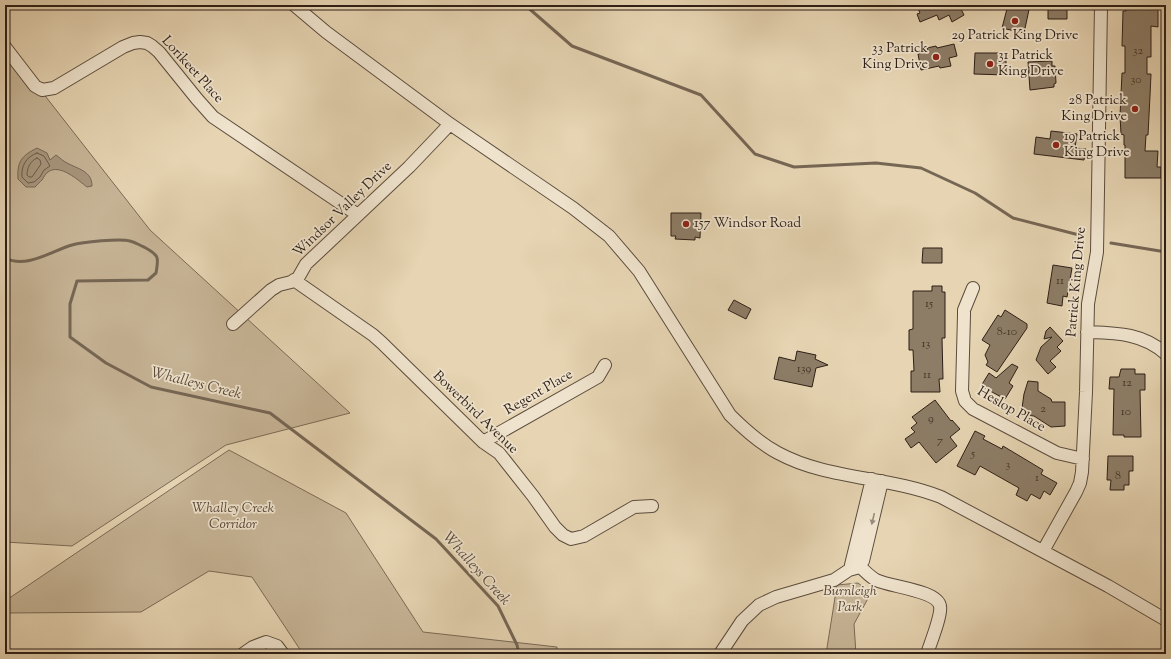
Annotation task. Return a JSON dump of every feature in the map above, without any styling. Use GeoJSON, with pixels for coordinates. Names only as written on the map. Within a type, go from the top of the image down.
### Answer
{"type":"FeatureCollection","features":[{"type":"Feature","properties":{"kind":"street"},"geometry":{"type":"LineString","coordinates":[[294,5],[326,32],[450,124],[574,208],[609,236],[639,271],[715,394],[730,415],[746,431],[768,447],[799,462],[819,469],[913,487],[941,497],[1108,586],[1166,620]]}},
{"type":"Feature","properties":{"kind":"street","name":"Patrick King Drive"},"geometry":{"type":"LineString","coordinates":[[1043,552],[1080,483],[1083,459],[1088,304],[1097,252],[1101,5]]}},
{"type":"Feature","properties":{"kind":"street","name":"Lorikeet Place"},"geometry":{"type":"LineString","coordinates":[[5,48],[35,86],[42,90],[48,90],[63,83],[123,47],[133,43],[147,43],[159,52],[196,99],[213,117],[358,215]]}},
{"type":"Feature","properties":{"kind":"street","name":"Windsor Valley Drive"},"geometry":{"type":"LineString","coordinates":[[233,324],[271,290],[279,285],[298,278],[306,264],[409,168],[450,124]]}},
{"type":"Feature","properties":{"kind":"street","name":"Bowerbird Avenue"},"geometry":{"type":"LineString","coordinates":[[294,280],[373,335],[483,442],[498,453],[533,496],[555,527],[563,535],[571,539],[584,536],[634,507],[652,506]]}},
{"type":"Feature","properties":{"kind":"street","name":"Heslop Place"},"geometry":{"type":"LineString","coordinates":[[973,288],[964,310],[962,391],[965,401],[973,409],[1062,456],[1083,459]]}},
{"type":"Feature","properties":{"kind":"street"},"geometry":{"type":"LineString","coordinates":[[1087,332],[1114,332],[1128,334],[1149,342],[1166,354]]}},
{"type":"Feature","properties":{"kind":"street","name":"Regent Place"},"geometry":{"type":"LineString","coordinates":[[483,442],[598,376],[606,365]]}},
{"type":"Feature","properties":{"kind":"street"},"geometry":{"type":"LineString","coordinates":[[720,654],[742,621],[759,605],[776,597],[834,580],[854,565],[877,480]]}},
{"type":"Feature","properties":{"kind":"street"},"geometry":{"type":"LineString","coordinates":[[854,565],[875,580],[928,595],[937,600],[940,604],[939,614],[926,654]]}},
{"type":"Feature","properties":{"kind":"street"},"geometry":{"type":"LineString","coordinates":[[243,654],[253,647],[266,642],[278,646],[283,654]]}},
{"type":"Feature","properties":{"kind":"green space"},"geometry":{"type":"Polygon","coordinates":[[[10,51],[150,230],[350,413],[226,445],[72,546],[5,542],[5,54],[10,51]]]}},
{"type":"Feature","properties":{"kind":"green space","name":"Whalley Creek Corridor"},"geometry":{"type":"Polygon","coordinates":[[[229,450],[346,513],[423,632],[557,647],[557,654],[303,654],[252,577],[209,571],[141,612],[5,613],[5,601],[229,450]]]}},
{"type":"Feature","properties":{"kind":"green space","name":"Burnleigh Park"},"geometry":{"type":"Polygon","coordinates":[[[858,583],[871,593],[854,624],[856,654],[826,654],[837,585],[858,583]]]}},
{"type":"Feature","properties":{"kind":"water"},"geometry":{"type":"Polygon","coordinates":[[[37,148],[47,153],[50,160],[56,155],[84,171],[90,177],[92,186],[87,187],[64,171],[53,170],[48,172],[35,187],[26,187],[18,179],[19,164],[27,154],[37,148]]]}},
{"type":"Feature","properties":{"kind":"building"},"geometry":{"type":"Polygon","coordinates":[[[924,5],[959,5],[964,15],[952,22],[949,15],[939,20],[937,15],[920,22],[917,14],[920,13],[918,8],[924,5]]]}},
{"type":"Feature","properties":{"kind":"building","name":"29 Patrick King Drive"},"geometry":{"type":"Polygon","coordinates":[[[1008,5],[1030,5],[1024,33],[1002,28],[1008,5]]]}},
{"type":"Feature","properties":{"kind":"building"},"geometry":{"type":"Polygon","coordinates":[[[1048,5],[1067,5],[1067,19],[1048,19],[1048,5]]]}},
{"type":"Feature","properties":{"kind":"building"},"geometry":{"type":"Polygon","coordinates":[[[1126,5],[1158,5],[1158,27],[1151,26],[1151,57],[1147,57],[1147,74],[1151,74],[1148,135],[1146,135],[1145,151],[1158,151],[1157,167],[1161,167],[1161,178],[1125,178],[1125,145],[1124,135],[1121,134],[1120,116],[1122,73],[1125,73],[1125,46],[1122,46],[1123,11],[1126,11],[1126,5]]]}},
{"type":"Feature","properties":{"kind":"building","name":"33 Patrick King Drive"},"geometry":{"type":"Polygon","coordinates":[[[954,44],[957,56],[949,58],[951,66],[940,68],[939,66],[921,70],[918,54],[928,52],[927,48],[936,46],[937,48],[954,44]]]}},
{"type":"Feature","properties":{"kind":"building","name":"31 Patrick King Drive"},"geometry":{"type":"Polygon","coordinates":[[[975,53],[1006,53],[1006,75],[974,74],[975,53]]]}},
{"type":"Feature","properties":{"kind":"building"},"geometry":{"type":"Polygon","coordinates":[[[1052,61],[1052,66],[1055,66],[1056,83],[1054,84],[1054,87],[1030,90],[1028,62],[1052,61]]]}},
{"type":"Feature","properties":{"kind":"building","name":"19 Patrick King Drive"},"geometry":{"type":"Polygon","coordinates":[[[1051,131],[1077,134],[1075,148],[1086,149],[1084,160],[1034,154],[1036,137],[1050,139],[1051,131]]]}},
{"type":"Feature","properties":{"kind":"building","name":"157 Windsor Road"},"geometry":{"type":"Polygon","coordinates":[[[671,213],[701,213],[700,238],[695,237],[695,240],[675,239],[676,236],[671,236],[671,213]]]}},
{"type":"Feature","properties":{"kind":"building"},"geometry":{"type":"Polygon","coordinates":[[[923,248],[942,248],[942,263],[922,263],[923,248]]]}},
{"type":"Feature","properties":{"kind":"building"},"geometry":{"type":"Polygon","coordinates":[[[1053,265],[1072,268],[1067,297],[1063,296],[1062,306],[1047,303],[1053,265]]]}},
{"type":"Feature","properties":{"kind":"building"},"geometry":{"type":"Polygon","coordinates":[[[932,286],[942,286],[942,292],[945,292],[945,338],[942,338],[943,379],[939,379],[940,392],[911,392],[911,371],[914,371],[913,350],[909,350],[909,330],[913,329],[913,291],[932,291],[932,286]]]}},
{"type":"Feature","properties":{"kind":"building"},"geometry":{"type":"Polygon","coordinates":[[[734,300],[751,309],[746,319],[728,310],[734,300]]]}},
{"type":"Feature","properties":{"kind":"building"},"geometry":{"type":"Polygon","coordinates":[[[1005,310],[1027,324],[1027,328],[997,372],[986,365],[988,362],[985,355],[990,345],[982,340],[998,315],[1001,317],[1005,310]]]}},
{"type":"Feature","properties":{"kind":"building"},"geometry":{"type":"Polygon","coordinates":[[[1050,327],[1063,341],[1057,347],[1061,351],[1050,361],[1056,367],[1048,374],[1036,360],[1041,347],[1052,337],[1044,339],[1046,331],[1050,327]]]}},
{"type":"Feature","properties":{"kind":"building"},"geometry":{"type":"Polygon","coordinates":[[[797,351],[816,355],[815,359],[828,365],[816,368],[812,387],[774,379],[779,357],[795,361],[797,351]]]}},
{"type":"Feature","properties":{"kind":"building"},"geometry":{"type":"Polygon","coordinates":[[[1012,364],[1018,367],[1009,383],[1013,386],[1005,399],[981,386],[989,373],[996,378],[1012,364]]]}},
{"type":"Feature","properties":{"kind":"building"},"geometry":{"type":"Polygon","coordinates":[[[1121,369],[1135,369],[1135,374],[1145,374],[1145,390],[1140,390],[1141,437],[1124,437],[1124,435],[1113,435],[1114,389],[1109,389],[1110,377],[1119,377],[1121,369]]]}},
{"type":"Feature","properties":{"kind":"building"},"geometry":{"type":"Polygon","coordinates":[[[1028,381],[1038,382],[1038,391],[1051,399],[1052,402],[1065,402],[1065,426],[1051,427],[1034,416],[1021,415],[1024,394],[1028,381]]]}},
{"type":"Feature","properties":{"kind":"building"},"geometry":{"type":"Polygon","coordinates":[[[935,400],[951,421],[952,420],[960,429],[950,437],[957,446],[936,463],[919,442],[911,448],[905,439],[915,432],[911,428],[917,423],[912,417],[935,400]]]}},
{"type":"Feature","properties":{"kind":"building"},"geometry":{"type":"Polygon","coordinates":[[[975,431],[985,436],[983,439],[1002,449],[1003,446],[1043,470],[1041,474],[1057,483],[1050,495],[1044,491],[1040,499],[1031,494],[1027,501],[1016,495],[1019,488],[980,466],[975,475],[957,466],[975,431]]]}},
{"type":"Feature","properties":{"kind":"building"},"geometry":{"type":"Polygon","coordinates":[[[1108,456],[1133,456],[1133,471],[1129,471],[1129,485],[1124,485],[1124,490],[1110,490],[1111,480],[1107,480],[1108,456]]]}},
{"type":"Feature","properties":{"kind":"waterway"},"geometry":{"type":"LineString","coordinates":[[525,5],[572,46],[701,95],[755,154],[794,167],[876,163],[921,168],[975,193],[1013,218],[1083,236]]}},
{"type":"Feature","properties":{"kind":"waterway","name":"Whalleys Creek"},"geometry":{"type":"LineString","coordinates":[[5,258],[13,261],[30,260],[72,245],[110,240],[132,241],[153,252],[157,257],[157,268],[156,273],[148,280],[77,281],[70,304],[70,337],[106,363],[151,387],[270,413],[436,539],[498,606],[517,645],[519,654]]}},
{"type":"Feature","properties":{"kind":"waterway"},"geometry":{"type":"LineString","coordinates":[[1111,243],[1166,252]]}},
{"type":"Feature","properties":{"kind":"place","name":"29 Patrick King Drive"},"geometry":{"type":"Point","coordinates":[1015,21]}},
{"type":"Feature","properties":{"kind":"place","name":"33 Patrick King Drive"},"geometry":{"type":"Point","coordinates":[936,57]}},
{"type":"Feature","properties":{"kind":"place","name":"31 Patrick King Drive"},"geometry":{"type":"Point","coordinates":[990,64]}},
{"type":"Feature","properties":{"kind":"place","name":"28 Patrick King Drive"},"geometry":{"type":"Point","coordinates":[1135,109]}},
{"type":"Feature","properties":{"kind":"place","name":"19 Patrick King Drive"},"geometry":{"type":"Point","coordinates":[1056,145]}},
{"type":"Feature","properties":{"kind":"place","name":"157 Windsor Road"},"geometry":{"type":"Point","coordinates":[686,224]}}]}
